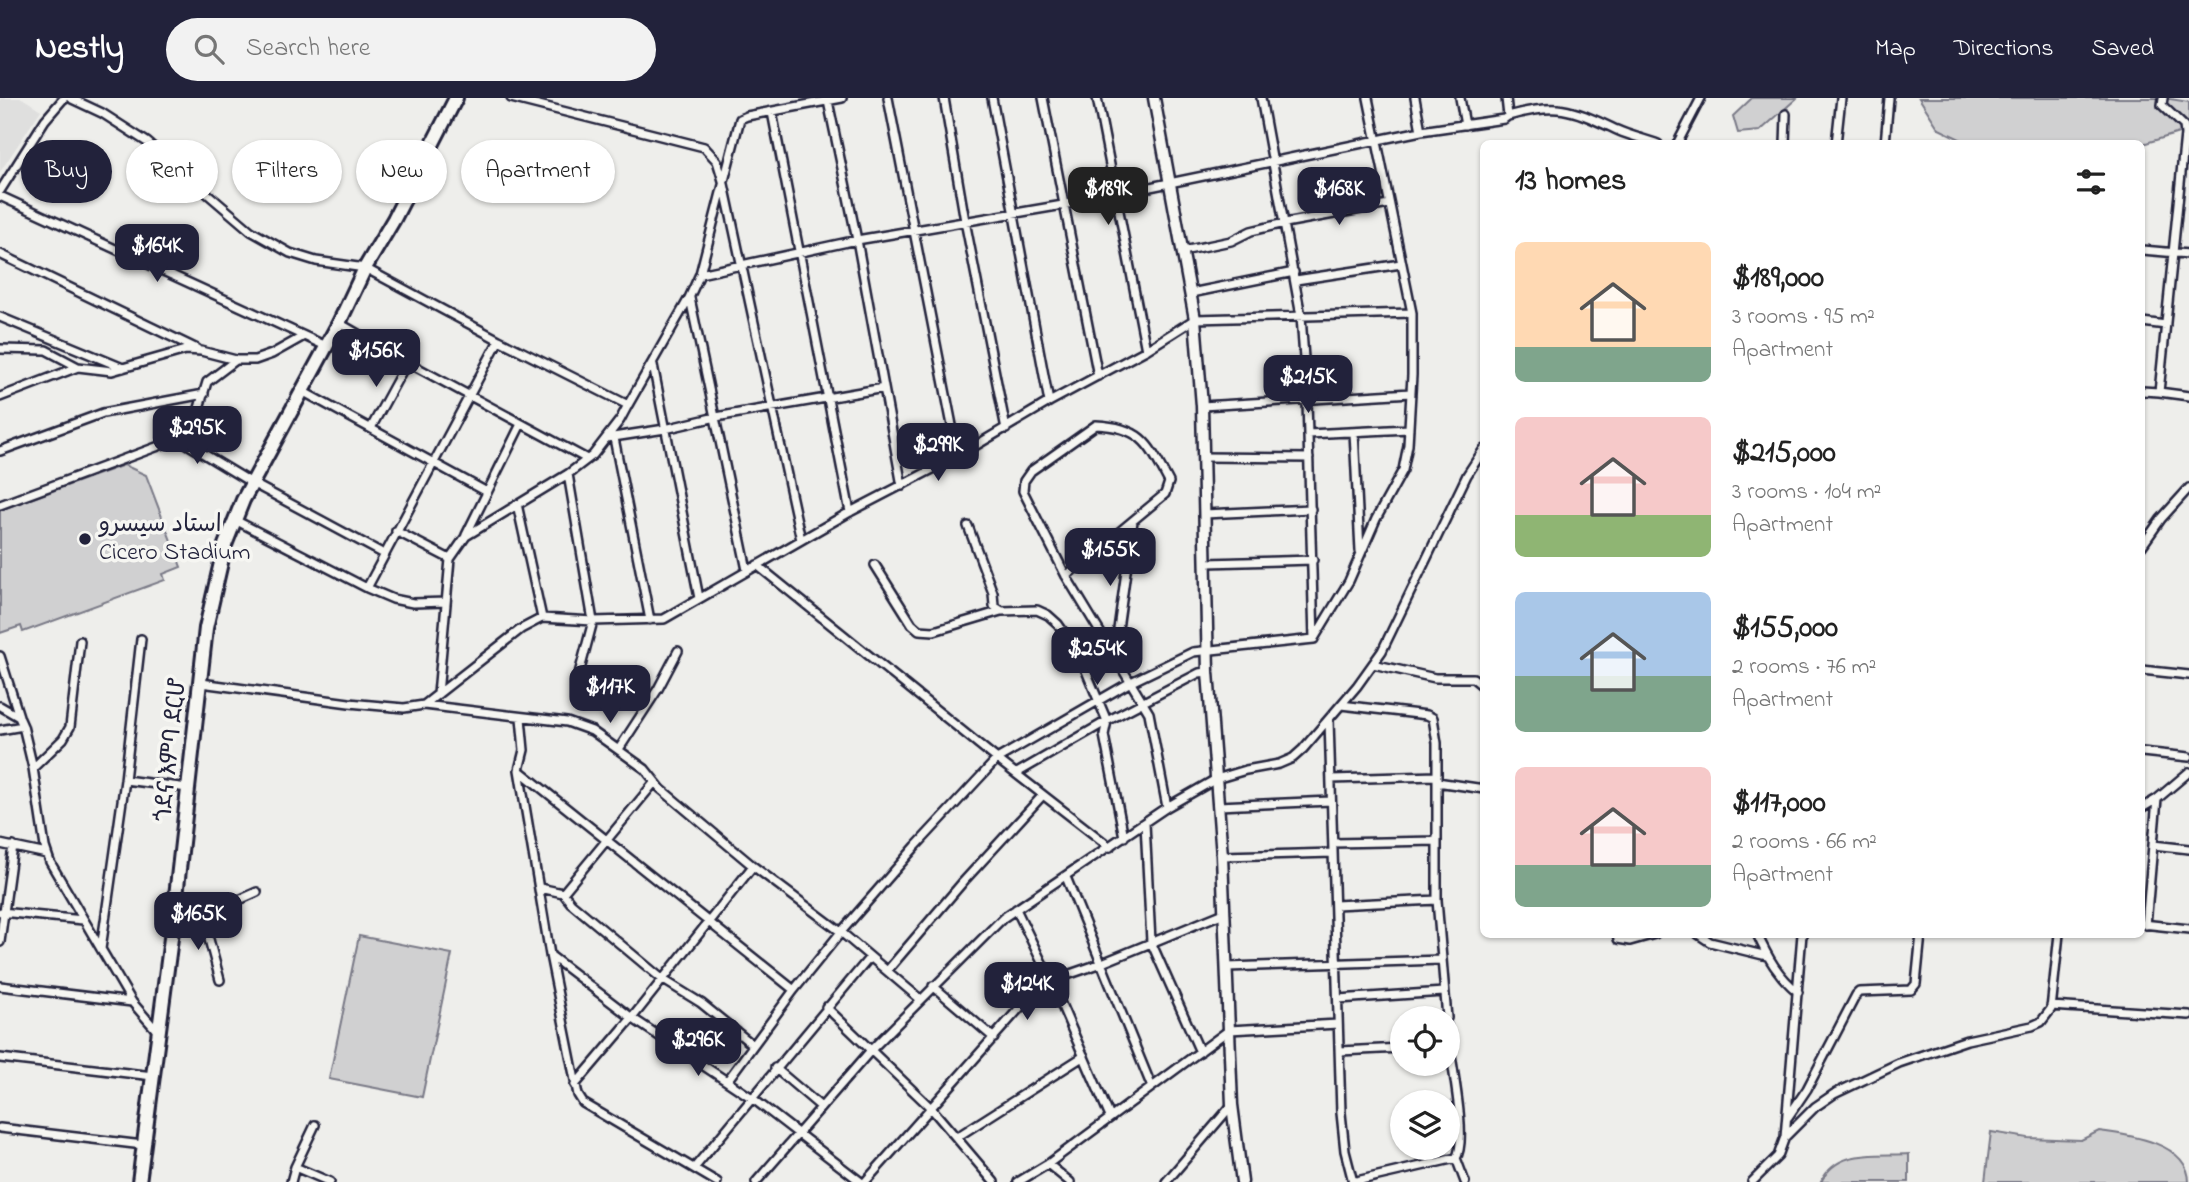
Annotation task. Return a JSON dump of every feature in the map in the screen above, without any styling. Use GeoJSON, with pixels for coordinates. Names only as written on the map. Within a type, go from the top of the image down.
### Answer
{"type":"FeatureCollection","features":[{"type":"Feature","properties":{"kind":"highway","name":"ጎደና እምባ ደርሆ"},"geometry":{"type":"LineString","coordinates":[[139,1182],[173,930],[209,605],[234,520],[252,483],[456,98]]}},
{"type":"Feature","properties":{"kind":"main road"},"geometry":{"type":"LineString","coordinates":[[1154,98],[1195,319],[1202,406],[1208,672],[1222,856],[1231,1105],[1242,1182]]}},
{"type":"Feature","properties":{"kind":"street"},"geometry":{"type":"LineString","coordinates":[[0,191],[45,120],[64,98]]}},
{"type":"Feature","properties":{"kind":"street"},"geometry":{"type":"LineString","coordinates":[[70,98],[102,113],[147,142],[251,231],[290,253],[316,261],[365,268],[628,405]]}},
{"type":"Feature","properties":{"kind":"street"},"geometry":{"type":"LineString","coordinates":[[511,98],[704,147],[717,161],[743,265],[771,408],[801,540]]}},
{"type":"Feature","properties":{"kind":"street"},"geometry":{"type":"LineString","coordinates":[[466,536],[568,474],[610,438],[690,298],[699,274],[740,119],[842,98]]}},
{"type":"Feature","properties":{"kind":"street"},"geometry":{"type":"LineString","coordinates":[[888,98],[958,456]]}},
{"type":"Feature","properties":{"kind":"street"},"geometry":{"type":"LineString","coordinates":[[944,98],[1006,429]]}},
{"type":"Feature","properties":{"kind":"street"},"geometry":{"type":"LineString","coordinates":[[992,98],[1049,402]]}},
{"type":"Feature","properties":{"kind":"street"},"geometry":{"type":"LineString","coordinates":[[1043,98],[1098,376]]}},
{"type":"Feature","properties":{"kind":"street"},"geometry":{"type":"LineString","coordinates":[[1097,98],[1146,350]]}},
{"type":"Feature","properties":{"kind":"street"},"geometry":{"type":"LineString","coordinates":[[1261,98],[1301,316],[1307,401],[1315,637]]}},
{"type":"Feature","properties":{"kind":"street"},"geometry":{"type":"LineString","coordinates":[[727,1081],[841,932],[997,759],[1129,683],[1193,652],[1308,641],[1315,637],[1349,581],[1402,470],[1409,445],[1412,313],[1368,98]]}},
{"type":"Feature","properties":{"kind":"street"},"geometry":{"type":"LineString","coordinates":[[1415,98],[1421,131]]}},
{"type":"Feature","properties":{"kind":"street"},"geometry":{"type":"LineString","coordinates":[[1460,98],[1465,125]]}},
{"type":"Feature","properties":{"kind":"street"},"geometry":{"type":"LineString","coordinates":[[1506,98],[1508,117]]}},
{"type":"Feature","properties":{"kind":"street"},"geometry":{"type":"LineString","coordinates":[[1679,140],[1701,98]]}},
{"type":"Feature","properties":{"kind":"street"},"geometry":{"type":"LineString","coordinates":[[1836,140],[1841,98]]}},
{"type":"Feature","properties":{"kind":"street"},"geometry":{"type":"LineString","coordinates":[[1885,140],[1889,98]]}},
{"type":"Feature","properties":{"kind":"street"},"geometry":{"type":"LineString","coordinates":[[2159,392],[2185,134],[2184,125],[2162,105],[2163,98]]}},
{"type":"Feature","properties":{"kind":"street"},"geometry":{"type":"LineString","coordinates":[[828,101],[857,240],[902,486]]}},
{"type":"Feature","properties":{"kind":"street"},"geometry":{"type":"LineString","coordinates":[[699,274],[857,240],[1063,205],[1544,108],[1569,110],[1589,116],[1646,140]]}},
{"type":"Feature","properties":{"kind":"street"},"geometry":{"type":"LineString","coordinates":[[772,112],[850,512]]}},
{"type":"Feature","properties":{"kind":"street"},"geometry":{"type":"LineString","coordinates":[[1785,140],[1786,114]]}},
{"type":"Feature","properties":{"kind":"street"},"geometry":{"type":"LineString","coordinates":[[0,197],[326,346]]}},
{"type":"Feature","properties":{"kind":"street"},"geometry":{"type":"LineString","coordinates":[[1183,251],[1231,241],[1251,231],[1285,223],[1389,204]]}},
{"type":"Feature","properties":{"kind":"street"},"geometry":{"type":"LineString","coordinates":[[2145,250],[2189,254]]}},
{"type":"Feature","properties":{"kind":"street"},"geometry":{"type":"LineString","coordinates":[[0,254],[201,351],[236,360],[255,360],[304,336]]}},
{"type":"Feature","properties":{"kind":"street"},"geometry":{"type":"LineString","coordinates":[[1191,293],[1295,276],[1401,264]]}},
{"type":"Feature","properties":{"kind":"street"},"geometry":{"type":"LineString","coordinates":[[690,298],[747,570]]}},
{"type":"Feature","properties":{"kind":"street"},"geometry":{"type":"LineString","coordinates":[[201,683],[363,705],[410,709],[424,705],[521,629],[542,618],[593,621],[664,619],[850,512],[958,456],[1049,402],[1146,350],[1195,319],[1412,313]]}},
{"type":"Feature","properties":{"kind":"street"},"geometry":{"type":"LineString","coordinates":[[0,317],[124,368]]}},
{"type":"Feature","properties":{"kind":"street"},"geometry":{"type":"LineString","coordinates":[[2145,322],[2166,325]]}},
{"type":"Feature","properties":{"kind":"street"},"geometry":{"type":"LineString","coordinates":[[339,323],[587,459]]}},
{"type":"Feature","properties":{"kind":"street"},"geometry":{"type":"LineString","coordinates":[[367,588],[499,340]]}},
{"type":"Feature","properties":{"kind":"street"},"geometry":{"type":"LineString","coordinates":[[0,349],[46,350],[78,367],[112,371],[168,354],[201,351]]}},
{"type":"Feature","properties":{"kind":"street"},"geometry":{"type":"LineString","coordinates":[[188,444],[208,379],[236,360]]}},
{"type":"Feature","properties":{"kind":"street"},"geometry":{"type":"LineString","coordinates":[[371,428],[407,362]]}},
{"type":"Feature","properties":{"kind":"street"},"geometry":{"type":"LineString","coordinates":[[652,365],[699,598]]}},
{"type":"Feature","properties":{"kind":"street"},"geometry":{"type":"LineString","coordinates":[[0,397],[78,367]]}},
{"type":"Feature","properties":{"kind":"street"},"geometry":{"type":"LineString","coordinates":[[610,438],[884,387]]}},
{"type":"Feature","properties":{"kind":"street"},"geometry":{"type":"LineString","coordinates":[[302,391],[487,492]]}},
{"type":"Feature","properties":{"kind":"street"},"geometry":{"type":"LineString","coordinates":[[2145,391],[2189,396]]}},
{"type":"Feature","properties":{"kind":"street"},"geometry":{"type":"LineString","coordinates":[[1202,406],[1411,393]]}},
{"type":"Feature","properties":{"kind":"street"},"geometry":{"type":"LineString","coordinates":[[0,452],[103,413],[204,394]]}},
{"type":"Feature","properties":{"kind":"street"},"geometry":{"type":"LineString","coordinates":[[438,694],[450,559],[466,536],[521,424]]}},
{"type":"Feature","properties":{"kind":"street"},"geometry":{"type":"LineString","coordinates":[[1066,576],[1165,494],[1169,482],[1149,444],[1136,435],[1107,425],[1096,425],[1031,471],[1024,481],[1023,491],[1066,576],[1149,713],[1167,807]]}},
{"type":"Feature","properties":{"kind":"street"},"geometry":{"type":"LineString","coordinates":[[1308,434],[1409,429]]}},
{"type":"Feature","properties":{"kind":"street"},"geometry":{"type":"LineString","coordinates":[[1354,432],[1361,555]]}},
{"type":"Feature","properties":{"kind":"street"},"geometry":{"type":"LineString","coordinates":[[610,438],[650,620]]}},
{"type":"Feature","properties":{"kind":"street"},"geometry":{"type":"LineString","coordinates":[[0,505],[178,441],[188,444],[252,483],[384,554]]}},
{"type":"Feature","properties":{"kind":"street"},"geometry":{"type":"LineString","coordinates":[[756,1182],[872,1049],[1003,918],[1167,807],[1216,779],[1279,764],[1293,758],[1341,705],[1373,664],[1394,627],[1467,475],[1480,455]]}},
{"type":"Feature","properties":{"kind":"street"},"geometry":{"type":"LineString","coordinates":[[1203,457],[1309,458]]}},
{"type":"Feature","properties":{"kind":"street"},"geometry":{"type":"LineString","coordinates":[[568,474],[593,621],[576,685]]}},
{"type":"Feature","properties":{"kind":"street"},"geometry":{"type":"LineString","coordinates":[[2145,542],[2189,488]]}},
{"type":"Feature","properties":{"kind":"street"},"geometry":{"type":"LineString","coordinates":[[2179,500],[2189,502]]}},
{"type":"Feature","properties":{"kind":"street"},"geometry":{"type":"LineString","coordinates":[[517,504],[542,618]]}},
{"type":"Feature","properties":{"kind":"street"},"geometry":{"type":"LineString","coordinates":[[1204,514],[1311,509]]}},
{"type":"Feature","properties":{"kind":"street"},"geometry":{"type":"LineString","coordinates":[[234,520],[393,599],[413,603],[446,602]]}},
{"type":"Feature","properties":{"kind":"street"},"geometry":{"type":"LineString","coordinates":[[1114,659],[1134,520]]}},
{"type":"Feature","properties":{"kind":"street"},"geometry":{"type":"LineString","coordinates":[[968,526],[993,593],[994,606],[1002,611]]}},
{"type":"Feature","properties":{"kind":"street"},"geometry":{"type":"LineString","coordinates":[[396,531],[450,559]]}},
{"type":"Feature","properties":{"kind":"street"},"geometry":{"type":"LineString","coordinates":[[1207,563],[1313,560]]}},
{"type":"Feature","properties":{"kind":"street"},"geometry":{"type":"LineString","coordinates":[[757,565],[1110,847]]}},
{"type":"Feature","properties":{"kind":"street"},"geometry":{"type":"LineString","coordinates":[[875,565],[912,624],[919,630],[934,631],[1002,611],[1037,610],[1058,624],[1079,654],[1107,721],[1104,735],[1124,837]]}},
{"type":"Feature","properties":{"kind":"street"},"geometry":{"type":"LineString","coordinates":[[100,950],[125,780],[141,639]]}},
{"type":"Feature","properties":{"kind":"street"},"geometry":{"type":"LineString","coordinates":[[33,768],[63,739],[70,727],[80,641]]}},
{"type":"Feature","properties":{"kind":"street"},"geometry":{"type":"LineString","coordinates":[[619,749],[658,689],[678,651]]}},
{"type":"Feature","properties":{"kind":"street"},"geometry":{"type":"LineString","coordinates":[[0,656],[23,726],[33,768],[47,854],[132,1002],[160,1034]]}},
{"type":"Feature","properties":{"kind":"street"},"geometry":{"type":"LineString","coordinates":[[1373,664],[1435,678],[1473,678],[1480,684]]}},
{"type":"Feature","properties":{"kind":"street"},"geometry":{"type":"LineString","coordinates":[[2145,670],[2189,675]]}},
{"type":"Feature","properties":{"kind":"street"},"geometry":{"type":"LineString","coordinates":[[1017,773],[1107,721],[1199,673],[1208,672]]}},
{"type":"Feature","properties":{"kind":"street"},"geometry":{"type":"LineString","coordinates":[[424,705],[581,725],[645,769],[654,783],[753,866],[841,932],[920,999]]}},
{"type":"Feature","properties":{"kind":"street"},"geometry":{"type":"LineString","coordinates":[[1341,705],[1432,717],[1437,743],[1437,900],[1446,1006]]}},
{"type":"Feature","properties":{"kind":"street"},"geometry":{"type":"LineString","coordinates":[[0,706],[19,717]]}},
{"type":"Feature","properties":{"kind":"street"},"geometry":{"type":"LineString","coordinates":[[521,718],[524,750],[519,770],[550,955],[578,1095],[583,1103],[717,1182]]}},
{"type":"Feature","properties":{"kind":"street"},"geometry":{"type":"LineString","coordinates":[[1329,719],[1341,1113],[1352,1182],[1447,1160]]}},
{"type":"Feature","properties":{"kind":"street"},"geometry":{"type":"LineString","coordinates":[[0,730],[23,726]]}},
{"type":"Feature","properties":{"kind":"street"},"geometry":{"type":"LineString","coordinates":[[2145,752],[2189,757]]}},
{"type":"Feature","properties":{"kind":"street"},"geometry":{"type":"LineString","coordinates":[[519,770],[794,990]]}},
{"type":"Feature","properties":{"kind":"street"},"geometry":{"type":"LineString","coordinates":[[2145,806],[2189,772]]}},
{"type":"Feature","properties":{"kind":"street"},"geometry":{"type":"LineString","coordinates":[[1331,779],[1437,779],[1480,788]]}},
{"type":"Feature","properties":{"kind":"street"},"geometry":{"type":"LineString","coordinates":[[125,780],[188,788]]}},
{"type":"Feature","properties":{"kind":"street"},"geometry":{"type":"LineString","coordinates":[[563,893],[654,783]]}},
{"type":"Feature","properties":{"kind":"street"},"geometry":{"type":"LineString","coordinates":[[887,971],[962,882],[1043,795]]}},
{"type":"Feature","properties":{"kind":"street"},"geometry":{"type":"LineString","coordinates":[[2145,915],[2157,799]]}},
{"type":"Feature","properties":{"kind":"street"},"geometry":{"type":"LineString","coordinates":[[1218,806],[1331,801]]}},
{"type":"Feature","properties":{"kind":"street"},"geometry":{"type":"LineString","coordinates":[[1145,822],[1151,942],[1200,1052]]}},
{"type":"Feature","properties":{"kind":"street"},"geometry":{"type":"LineString","coordinates":[[1333,843],[1437,841]]}},
{"type":"Feature","properties":{"kind":"street"},"geometry":{"type":"LineString","coordinates":[[0,844],[47,854]]}},
{"type":"Feature","properties":{"kind":"street"},"geometry":{"type":"LineString","coordinates":[[2153,845],[2189,849]]}},
{"type":"Feature","properties":{"kind":"street"},"geometry":{"type":"LineString","coordinates":[[0,942],[1,912],[13,846]]}},
{"type":"Feature","properties":{"kind":"street"},"geometry":{"type":"LineString","coordinates":[[1222,856],[1333,853]]}},
{"type":"Feature","properties":{"kind":"street"},"geometry":{"type":"LineString","coordinates":[[575,1085],[753,866]]}},
{"type":"Feature","properties":{"kind":"street"},"geometry":{"type":"LineString","coordinates":[[1066,877],[1151,1085]]}},
{"type":"Feature","properties":{"kind":"street"},"geometry":{"type":"LineString","coordinates":[[540,888],[563,893],[571,903],[662,979],[701,1003],[753,1045]]}},
{"type":"Feature","properties":{"kind":"street"},"geometry":{"type":"LineString","coordinates":[[173,930],[257,892]]}},
{"type":"Feature","properties":{"kind":"street"},"geometry":{"type":"LineString","coordinates":[[1335,905],[1437,900]]}},
{"type":"Feature","properties":{"kind":"street"},"geometry":{"type":"LineString","coordinates":[[1016,909],[1051,981],[1110,1117]]}},
{"type":"Feature","properties":{"kind":"street"},"geometry":{"type":"LineString","coordinates":[[1,912],[83,920]]}},
{"type":"Feature","properties":{"kind":"street"},"geometry":{"type":"LineString","coordinates":[[550,955],[632,1018],[752,1098],[862,1182],[1041,984],[1102,963],[1224,913]]}},
{"type":"Feature","properties":{"kind":"street"},"geometry":{"type":"LineString","coordinates":[[203,917],[220,980]]}},
{"type":"Feature","properties":{"kind":"street"},"geometry":{"type":"LineString","coordinates":[[2145,924],[2189,929]]}},
{"type":"Feature","properties":{"kind":"street"},"geometry":{"type":"LineString","coordinates":[[1618,938],[1630,942],[1642,938]]}},
{"type":"Feature","properties":{"kind":"street"},"geometry":{"type":"LineString","coordinates":[[1704,938],[1710,942],[1767,956]]}},
{"type":"Feature","properties":{"kind":"street"},"geometry":{"type":"LineString","coordinates":[[1759,938],[1784,981],[1798,992]]}},
{"type":"Feature","properties":{"kind":"street"},"geometry":{"type":"LineString","coordinates":[[1752,1182],[1778,1156],[1785,1137],[1802,938]]}},
{"type":"Feature","properties":{"kind":"street"},"geometry":{"type":"LineString","coordinates":[[1787,1118],[1807,1089],[1856,995],[1859,992],[1911,990],[1916,984],[1921,938]]}},
{"type":"Feature","properties":{"kind":"street"},"geometry":{"type":"LineString","coordinates":[[1785,1137],[1815,1107],[1899,1063],[1966,1040],[2041,1022],[2051,1006],[2059,938]]}},
{"type":"Feature","properties":{"kind":"street"},"geometry":{"type":"LineString","coordinates":[[695,1167],[870,957]]}},
{"type":"Feature","properties":{"kind":"street"},"geometry":{"type":"LineString","coordinates":[[1227,967],[1442,960]]}},
{"type":"Feature","properties":{"kind":"street"},"geometry":{"type":"LineString","coordinates":[[0,986],[132,1002]]}},
{"type":"Feature","properties":{"kind":"street"},"geometry":{"type":"LineString","coordinates":[[933,986],[994,1038]]}},
{"type":"Feature","properties":{"kind":"street"},"geometry":{"type":"LineString","coordinates":[[1338,999],[1444,992]]}},
{"type":"Feature","properties":{"kind":"street"},"geometry":{"type":"LineString","coordinates":[[2051,1006],[2189,1015]]}},
{"type":"Feature","properties":{"kind":"street"},"geometry":{"type":"LineString","coordinates":[[826,1007],[931,1108],[994,1182]]}},
{"type":"Feature","properties":{"kind":"street"},"geometry":{"type":"LineString","coordinates":[[1018,1182],[1048,1164],[1151,1085],[1229,1030],[1338,1024]]}},
{"type":"Feature","properties":{"kind":"street"},"geometry":{"type":"LineString","coordinates":[[1340,1051],[1390,1049]]}},
{"type":"Feature","properties":{"kind":"street"},"geometry":{"type":"LineString","coordinates":[[957,1137],[1084,1056]]}},
{"type":"Feature","properties":{"kind":"street"},"geometry":{"type":"LineString","coordinates":[[0,1058],[153,1076]]}},
{"type":"Feature","properties":{"kind":"street"},"geometry":{"type":"LineString","coordinates":[[775,1068],[821,1107]]}},
{"type":"Feature","properties":{"kind":"street"},"geometry":{"type":"LineString","coordinates":[[1166,1182],[1231,1105]]}},
{"type":"Feature","properties":{"kind":"street"},"geometry":{"type":"LineString","coordinates":[[1460,1121],[1460,1150]]}},
{"type":"Feature","properties":{"kind":"street"},"geometry":{"type":"LineString","coordinates":[[291,1182],[295,1167],[315,1125]]}},
{"type":"Feature","properties":{"kind":"street"},"geometry":{"type":"LineString","coordinates":[[0,1128],[143,1145]]}},
{"type":"Feature","properties":{"kind":"street"},"geometry":{"type":"LineString","coordinates":[[1457,1160],[1465,1182]]}},
{"type":"Feature","properties":{"kind":"street"},"geometry":{"type":"LineString","coordinates":[[1048,1164],[1070,1182]]}},
{"type":"Feature","properties":{"kind":"street"},"geometry":{"type":"LineString","coordinates":[[295,1167],[330,1182]]}},
{"type":"Feature","properties":{"kind":"shaded area"},"geometry":{"type":"Polygon","coordinates":[[[0,98],[22,98],[41,110],[0,172],[0,98]]]}},
{"type":"Feature","properties":{"kind":"shaded area"},"geometry":{"type":"Polygon","coordinates":[[[1752,98],[1797,98],[1760,131],[1738,133],[1733,116],[1752,98]]]}},
{"type":"Feature","properties":{"kind":"shaded area"},"geometry":{"type":"Polygon","coordinates":[[[1919,98],[2164,98],[2189,102],[2189,130],[2146,143],[2145,140],[1962,140],[1939,129],[1919,98]]]}},
{"type":"Feature","properties":{"kind":"shaded area","name":"استاد سيسرو Cicero Stadium"},"geometry":{"type":"Polygon","coordinates":[[[124,465],[146,475],[181,567],[163,574],[165,580],[23,632],[21,626],[0,633],[0,510],[124,465]]]}},
{"type":"Feature","properties":{"kind":"shaded area"},"geometry":{"type":"Polygon","coordinates":[[[359,936],[452,954],[422,1097],[329,1079],[359,936]]]}},
{"type":"Feature","properties":{"kind":"shaded area"},"geometry":{"type":"Polygon","coordinates":[[[2099,1131],[2156,1143],[2169,1150],[2179,1158],[2186,1169],[2189,1182],[1985,1182],[1991,1132],[2028,1138],[2081,1140],[2099,1131]]]}},
{"type":"Feature","properties":{"kind":"shaded area"},"geometry":{"type":"Polygon","coordinates":[[[1909,1154],[1909,1182],[1821,1182],[1828,1171],[1847,1159],[1909,1154]]]}},
{"type":"Feature","properties":{"kind":"place","name":"استاد سيسرو Cicero Stadium"},"geometry":{"type":"Point","coordinates":[85,539]}}]}
